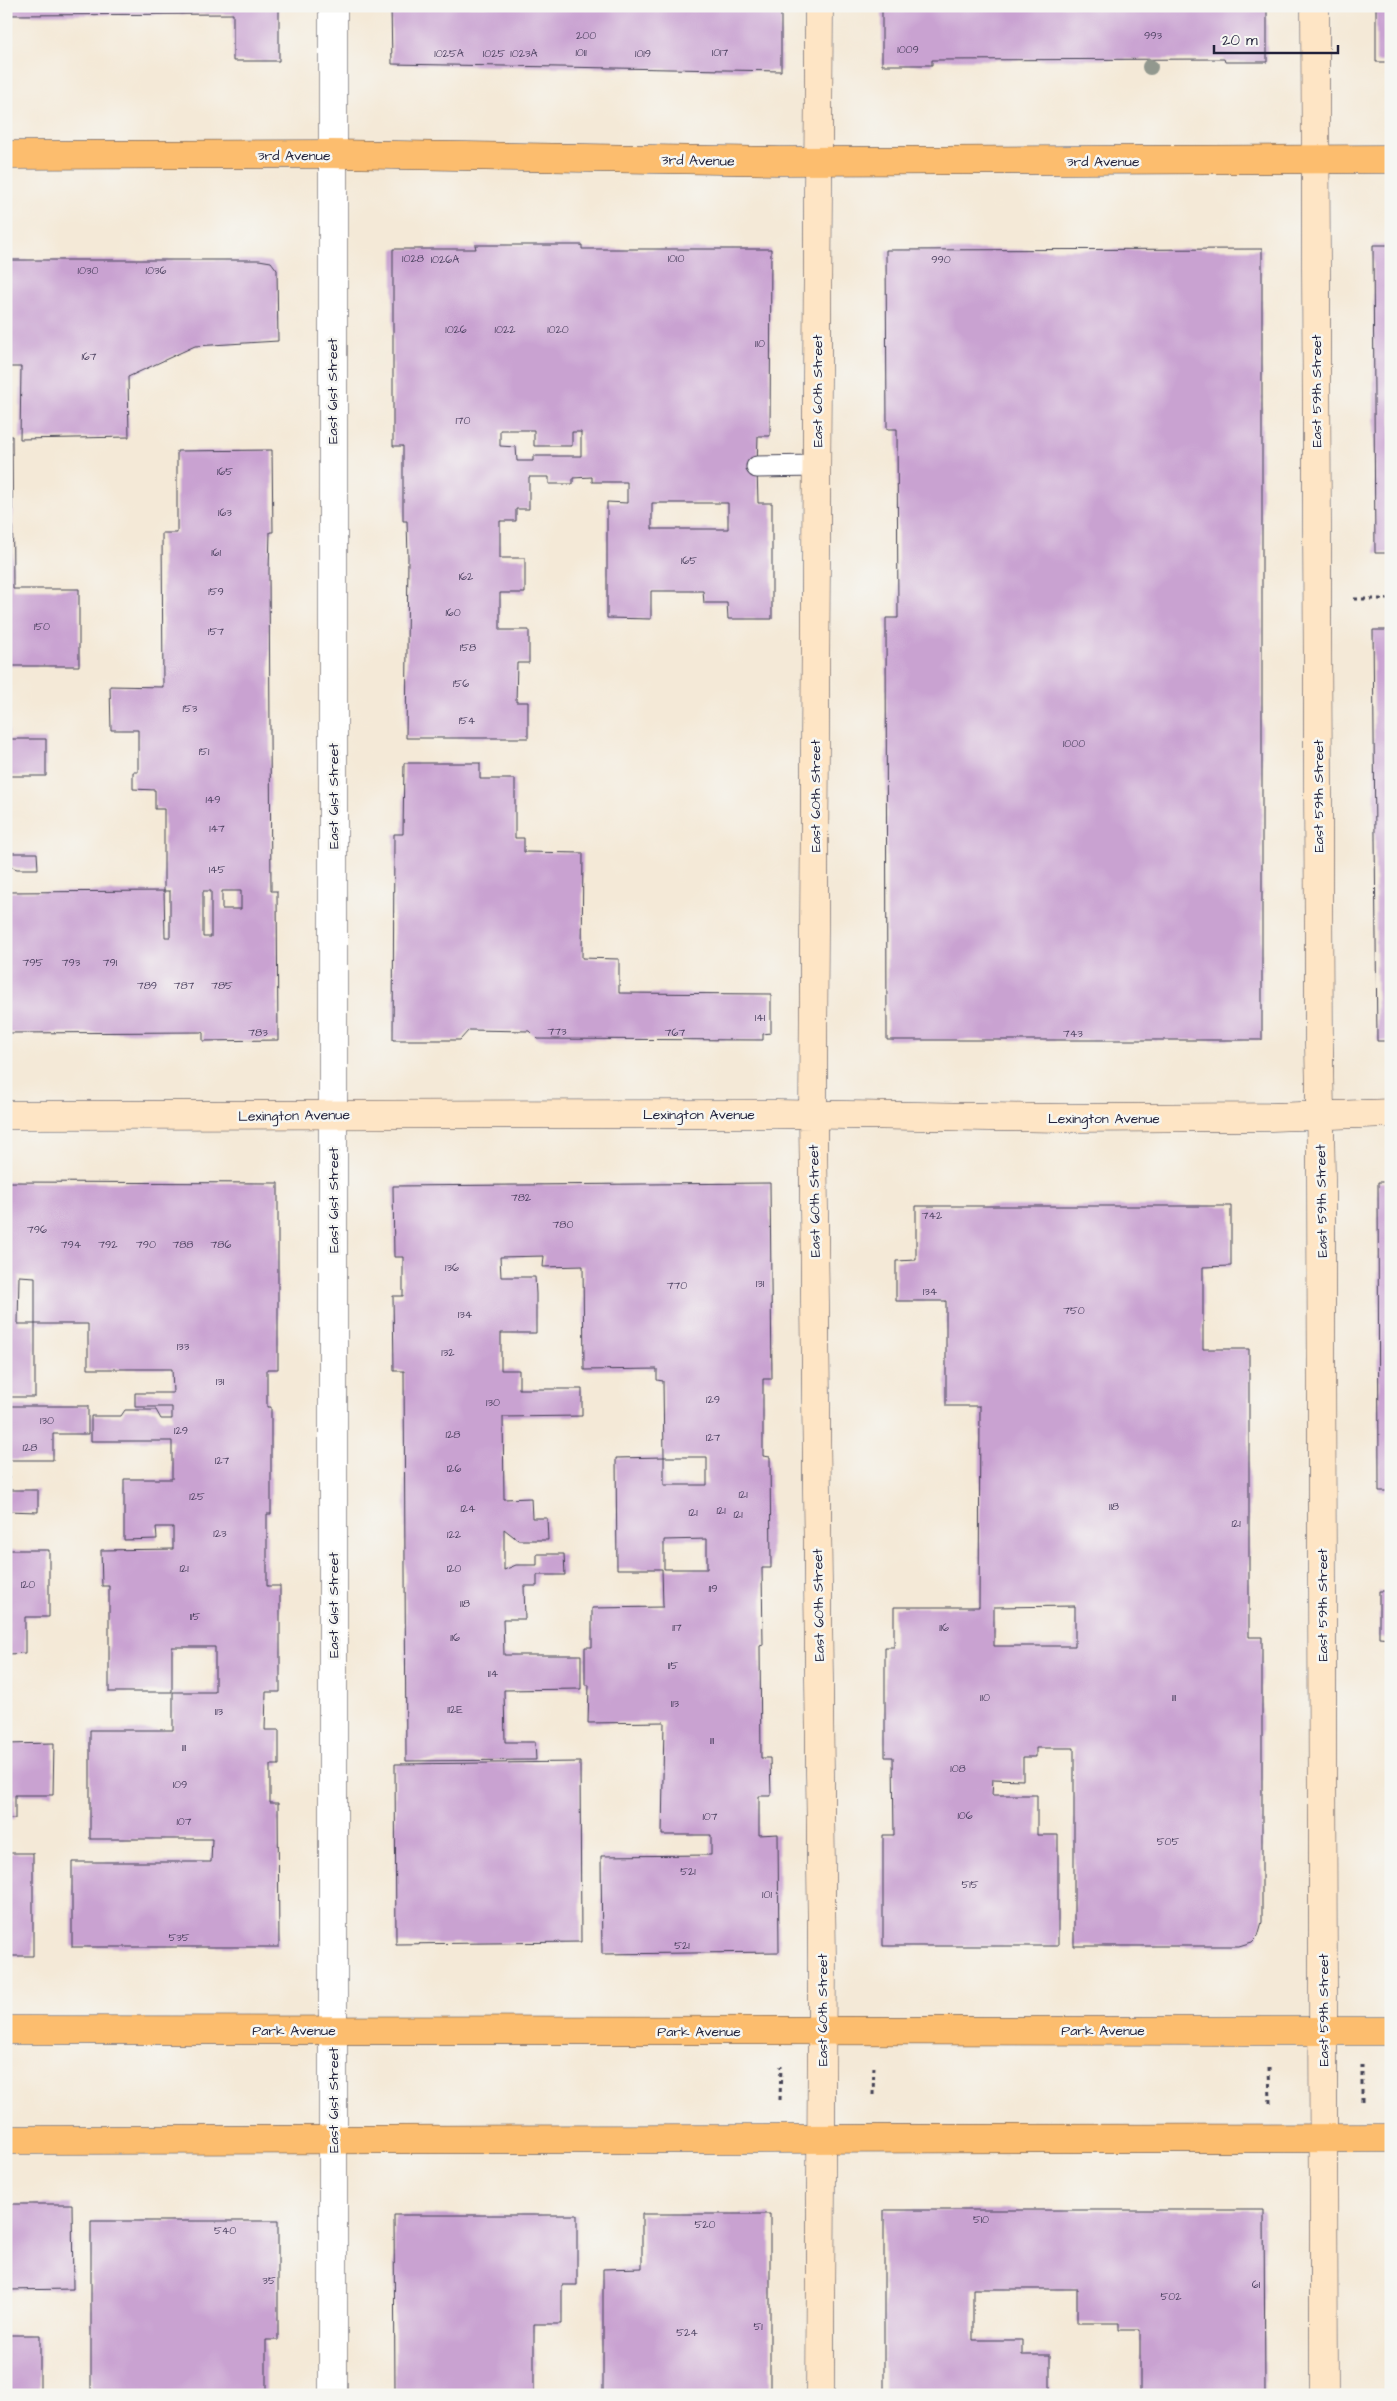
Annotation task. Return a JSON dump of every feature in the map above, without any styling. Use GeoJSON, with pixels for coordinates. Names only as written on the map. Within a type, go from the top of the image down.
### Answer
{"type":"FeatureCollection","features":[{"type":"Feature","properties":{"kind":"main road","name":"East 60th Street"},"geometry":{"type":"LineString","coordinates":[[819,6],[813,1115],[822,2030],[820,2395]]}},
{"type":"Feature","properties":{"kind":"main road","name":"East 59th Street"},"geometry":{"type":"LineString","coordinates":[[1315,6],[1319,1115],[1321,1177],[1324,2395]]}},
{"type":"Feature","properties":{"kind":"main road","name":"3rd Avenue"},"geometry":{"type":"LineString","coordinates":[[6,155],[332,154],[818,161],[1316,161],[1391,159]]}},
{"type":"Feature","properties":{"kind":"main road","name":"Lexington Avenue"},"geometry":{"type":"LineString","coordinates":[[6,1115],[813,1115],[1065,1118],[1391,1113]]}},
{"type":"Feature","properties":{"kind":"main road","name":"Park Avenue"},"geometry":{"type":"LineString","coordinates":[[6,2030],[1391,2031]]}},
{"type":"Feature","properties":{"kind":"main road"},"geometry":{"type":"LineString","coordinates":[[6,2140],[1391,2138]]}},
{"type":"Feature","properties":{"kind":"street","name":"East 61st Street"},"geometry":{"type":"LineString","coordinates":[[332,6],[333,2395]]}},
{"type":"Feature","properties":{"kind":"lane"},"geometry":{"type":"LineString","coordinates":[[757,467],[816,466]]}},
{"type":"Feature","properties":{"kind":"path"},"geometry":{"type":"LineString","coordinates":[[780,2100],[781,2058]]}},
{"type":"Feature","properties":{"kind":"path"},"geometry":{"type":"LineString","coordinates":[[873,2095],[874,2059]]}},
{"type":"Feature","properties":{"kind":"path"},"geometry":{"type":"LineString","coordinates":[[1269,2063],[1270,2103]]}},
{"type":"Feature","properties":{"kind":"path"},"geometry":{"type":"LineString","coordinates":[[1362,2066],[1362,2105]]}},
{"type":"Feature","properties":{"kind":"building"},"geometry":{"type":"Polygon","coordinates":[[[6,6],[279,6],[279,61],[233,61],[233,14],[6,15],[6,6]]]}},
{"type":"Feature","properties":{"kind":"building"},"geometry":{"type":"Polygon","coordinates":[[[391,6],[781,6],[781,71],[392,64],[391,6]]]}},
{"type":"Feature","properties":{"kind":"building"},"geometry":{"type":"Polygon","coordinates":[[[882,6],[1267,6],[1267,62],[1225,62],[1224,59],[932,60],[932,65],[882,65],[882,6]]]}},
{"type":"Feature","properties":{"kind":"building"},"geometry":{"type":"Polygon","coordinates":[[[1376,6],[1391,6],[1391,62],[1376,62],[1376,6]]]}},
{"type":"Feature","properties":{"kind":"building"},"geometry":{"type":"Polygon","coordinates":[[[475,245],[582,245],[582,249],[771,249],[770,436],[758,436],[757,467],[758,503],[772,503],[772,619],[728,619],[727,603],[704,603],[703,591],[651,591],[651,619],[607,618],[607,502],[627,503],[627,482],[592,482],[592,477],[573,478],[573,484],[549,484],[549,477],[529,477],[529,509],[516,509],[516,521],[500,521],[500,558],[525,558],[525,593],[500,593],[500,630],[529,630],[529,663],[517,663],[516,702],[528,702],[528,738],[406,738],[408,558],[407,521],[403,521],[403,446],[393,446],[393,249],[476,249],[475,245]],[[500,430],[500,446],[516,447],[517,461],[533,461],[533,456],[581,456],[581,432],[572,432],[572,446],[534,446],[534,430],[500,430]],[[652,503],[652,529],[728,529],[728,503],[652,503]]]}},
{"type":"Feature","properties":{"kind":"building"},"geometry":{"type":"Polygon","coordinates":[[[1373,245],[1391,245],[1391,553],[1375,553],[1373,245]]]}},
{"type":"Feature","properties":{"kind":"building"},"geometry":{"type":"Polygon","coordinates":[[[1262,249],[1262,1040],[887,1040],[886,618],[898,618],[897,429],[887,429],[886,250],[1262,249]]]}},
{"type":"Feature","properties":{"kind":"building"},"geometry":{"type":"Polygon","coordinates":[[[6,260],[259,260],[271,262],[277,270],[278,341],[195,346],[128,377],[129,437],[20,439],[21,367],[6,367],[6,260]]]}},
{"type":"Feature","properties":{"kind":"building"},"geometry":{"type":"Polygon","coordinates":[[[6,436],[12,436],[13,589],[79,589],[79,666],[8,666],[9,739],[46,739],[46,776],[6,776],[6,436]]]}},
{"type":"Feature","properties":{"kind":"building"},"geometry":{"type":"Polygon","coordinates":[[[272,450],[273,532],[270,532],[269,571],[271,891],[277,891],[278,1040],[203,1041],[203,1032],[6,1033],[6,793],[8,853],[37,853],[38,869],[17,869],[9,866],[8,892],[164,891],[164,809],[155,809],[155,790],[133,789],[133,772],[138,772],[138,730],[111,730],[110,686],[163,687],[162,533],[177,533],[177,451],[272,450]],[[164,891],[165,937],[170,937],[170,891],[164,891]],[[203,891],[203,937],[211,937],[211,891],[203,891]],[[222,891],[222,909],[241,909],[241,891],[222,891]]]}},
{"type":"Feature","properties":{"kind":"building"},"geometry":{"type":"Polygon","coordinates":[[[1373,630],[1391,630],[1391,1041],[1377,1041],[1373,630]]]}},
{"type":"Feature","properties":{"kind":"building"},"geometry":{"type":"Polygon","coordinates":[[[404,763],[480,763],[480,779],[515,779],[515,838],[524,838],[524,852],[583,853],[582,958],[619,959],[619,993],[771,994],[771,1033],[763,1034],[763,1040],[537,1039],[529,1031],[469,1030],[460,1040],[393,1040],[394,834],[403,834],[404,763]]]}},
{"type":"Feature","properties":{"kind":"building"},"geometry":{"type":"Polygon","coordinates":[[[6,1182],[278,1183],[278,1369],[267,1369],[267,1407],[271,1407],[271,1514],[267,1514],[267,1586],[280,1586],[280,1692],[266,1692],[265,1730],[279,1730],[279,1765],[270,1765],[270,1803],[278,1803],[279,1947],[72,1947],[72,1862],[211,1862],[212,1839],[90,1839],[90,1730],[173,1730],[173,1692],[215,1692],[215,1647],[172,1647],[172,1692],[109,1692],[109,1586],[102,1586],[101,1550],[173,1549],[173,1527],[156,1527],[157,1539],[124,1540],[124,1479],[172,1479],[172,1441],[91,1441],[91,1416],[121,1416],[125,1410],[156,1410],[161,1419],[172,1419],[172,1407],[135,1407],[135,1393],[173,1393],[172,1369],[88,1369],[88,1324],[35,1324],[35,1397],[8,1397],[8,1406],[88,1406],[88,1434],[53,1434],[53,1460],[9,1460],[9,1490],[38,1490],[38,1512],[6,1511],[6,1182]],[[19,1276],[18,1324],[35,1324],[35,1277],[19,1276]]]}},
{"type":"Feature","properties":{"kind":"building"},"geometry":{"type":"Polygon","coordinates":[[[1378,1182],[1391,1182],[1391,1491],[1379,1491],[1378,1182]]]}},
{"type":"Feature","properties":{"kind":"building"},"geometry":{"type":"Polygon","coordinates":[[[770,1183],[772,1379],[763,1379],[763,1456],[770,1457],[771,1568],[762,1568],[763,1645],[760,1646],[761,1758],[770,1758],[771,1796],[759,1796],[759,1835],[778,1834],[779,1952],[602,1954],[601,1856],[711,1855],[711,1835],[662,1835],[664,1722],[588,1723],[589,1685],[585,1685],[585,1647],[592,1647],[592,1608],[663,1607],[662,1569],[617,1569],[616,1458],[664,1457],[663,1381],[657,1380],[657,1369],[584,1370],[583,1266],[543,1267],[544,1256],[500,1257],[501,1277],[535,1277],[536,1294],[536,1333],[501,1333],[501,1370],[519,1370],[519,1389],[582,1389],[582,1416],[503,1417],[504,1499],[531,1498],[532,1518],[547,1518],[548,1540],[518,1540],[504,1529],[504,1570],[516,1565],[537,1565],[537,1554],[564,1554],[565,1575],[537,1575],[537,1586],[524,1586],[525,1619],[503,1619],[504,1655],[581,1655],[581,1689],[504,1690],[505,1742],[535,1742],[536,1760],[406,1761],[404,1371],[394,1371],[393,1296],[403,1296],[403,1257],[394,1257],[393,1186],[770,1183]],[[664,1457],[664,1485],[707,1485],[707,1457],[664,1457]],[[707,1539],[664,1540],[664,1569],[707,1569],[707,1539]]]}},
{"type":"Feature","properties":{"kind":"building"},"geometry":{"type":"Polygon","coordinates":[[[916,1206],[1231,1206],[1231,1266],[1203,1267],[1203,1349],[1249,1349],[1249,1637],[1262,1637],[1262,1922],[1258,1936],[1252,1942],[1239,1946],[1074,1946],[1074,1748],[1036,1748],[1036,1757],[1023,1757],[1023,1780],[993,1779],[992,1795],[1037,1795],[1037,1835],[1058,1835],[1058,1946],[883,1946],[883,1835],[894,1835],[893,1757],[885,1757],[885,1647],[894,1647],[894,1607],[979,1607],[980,1406],[946,1406],[946,1301],[896,1301],[896,1261],[916,1260],[916,1206]],[[1075,1606],[994,1607],[994,1646],[1075,1646],[1075,1606]]]}},
{"type":"Feature","properties":{"kind":"building"},"geometry":{"type":"Polygon","coordinates":[[[6,1550],[49,1550],[49,1617],[25,1617],[25,1653],[9,1654],[9,1726],[6,1726],[6,1550]]]}},
{"type":"Feature","properties":{"kind":"building"},"geometry":{"type":"Polygon","coordinates":[[[1379,1591],[1391,1591],[1391,1638],[1379,1637],[1379,1591]]]}},
{"type":"Feature","properties":{"kind":"building"},"geometry":{"type":"Polygon","coordinates":[[[54,1743],[53,1795],[15,1795],[15,1819],[6,1819],[6,1744],[54,1743]]]}},
{"type":"Feature","properties":{"kind":"building"},"geometry":{"type":"Polygon","coordinates":[[[580,1762],[581,1942],[396,1944],[395,1764],[580,1762]]]}},
{"type":"Feature","properties":{"kind":"building"},"geometry":{"type":"Polygon","coordinates":[[[6,1853],[33,1853],[33,1956],[6,1956],[6,1853]]]}},
{"type":"Feature","properties":{"kind":"building"},"geometry":{"type":"Polygon","coordinates":[[[6,2204],[72,2204],[73,2289],[6,2290],[6,2204]]]}},
{"type":"Feature","properties":{"kind":"building"},"geometry":{"type":"Polygon","coordinates":[[[884,2210],[1264,2210],[1265,2395],[1140,2395],[1140,2330],[1119,2330],[1119,2323],[1077,2323],[1077,2289],[973,2289],[973,2340],[1022,2340],[1022,2355],[1050,2355],[1050,2395],[884,2395],[884,2210]]]}},
{"type":"Feature","properties":{"kind":"building"},"geometry":{"type":"Polygon","coordinates":[[[642,2214],[770,2214],[770,2395],[603,2395],[603,2269],[642,2268],[642,2214]]]}},
{"type":"Feature","properties":{"kind":"building"},"geometry":{"type":"Polygon","coordinates":[[[394,2215],[577,2215],[577,2285],[562,2285],[562,2324],[534,2324],[534,2395],[395,2395],[394,2215]]]}},
{"type":"Feature","properties":{"kind":"building"},"geometry":{"type":"Polygon","coordinates":[[[91,2221],[278,2221],[278,2340],[266,2340],[266,2395],[91,2395],[91,2221]]]}},
{"type":"Feature","properties":{"kind":"building"},"geometry":{"type":"Polygon","coordinates":[[[6,2335],[40,2335],[40,2395],[6,2395],[6,2335]]]}}]}
